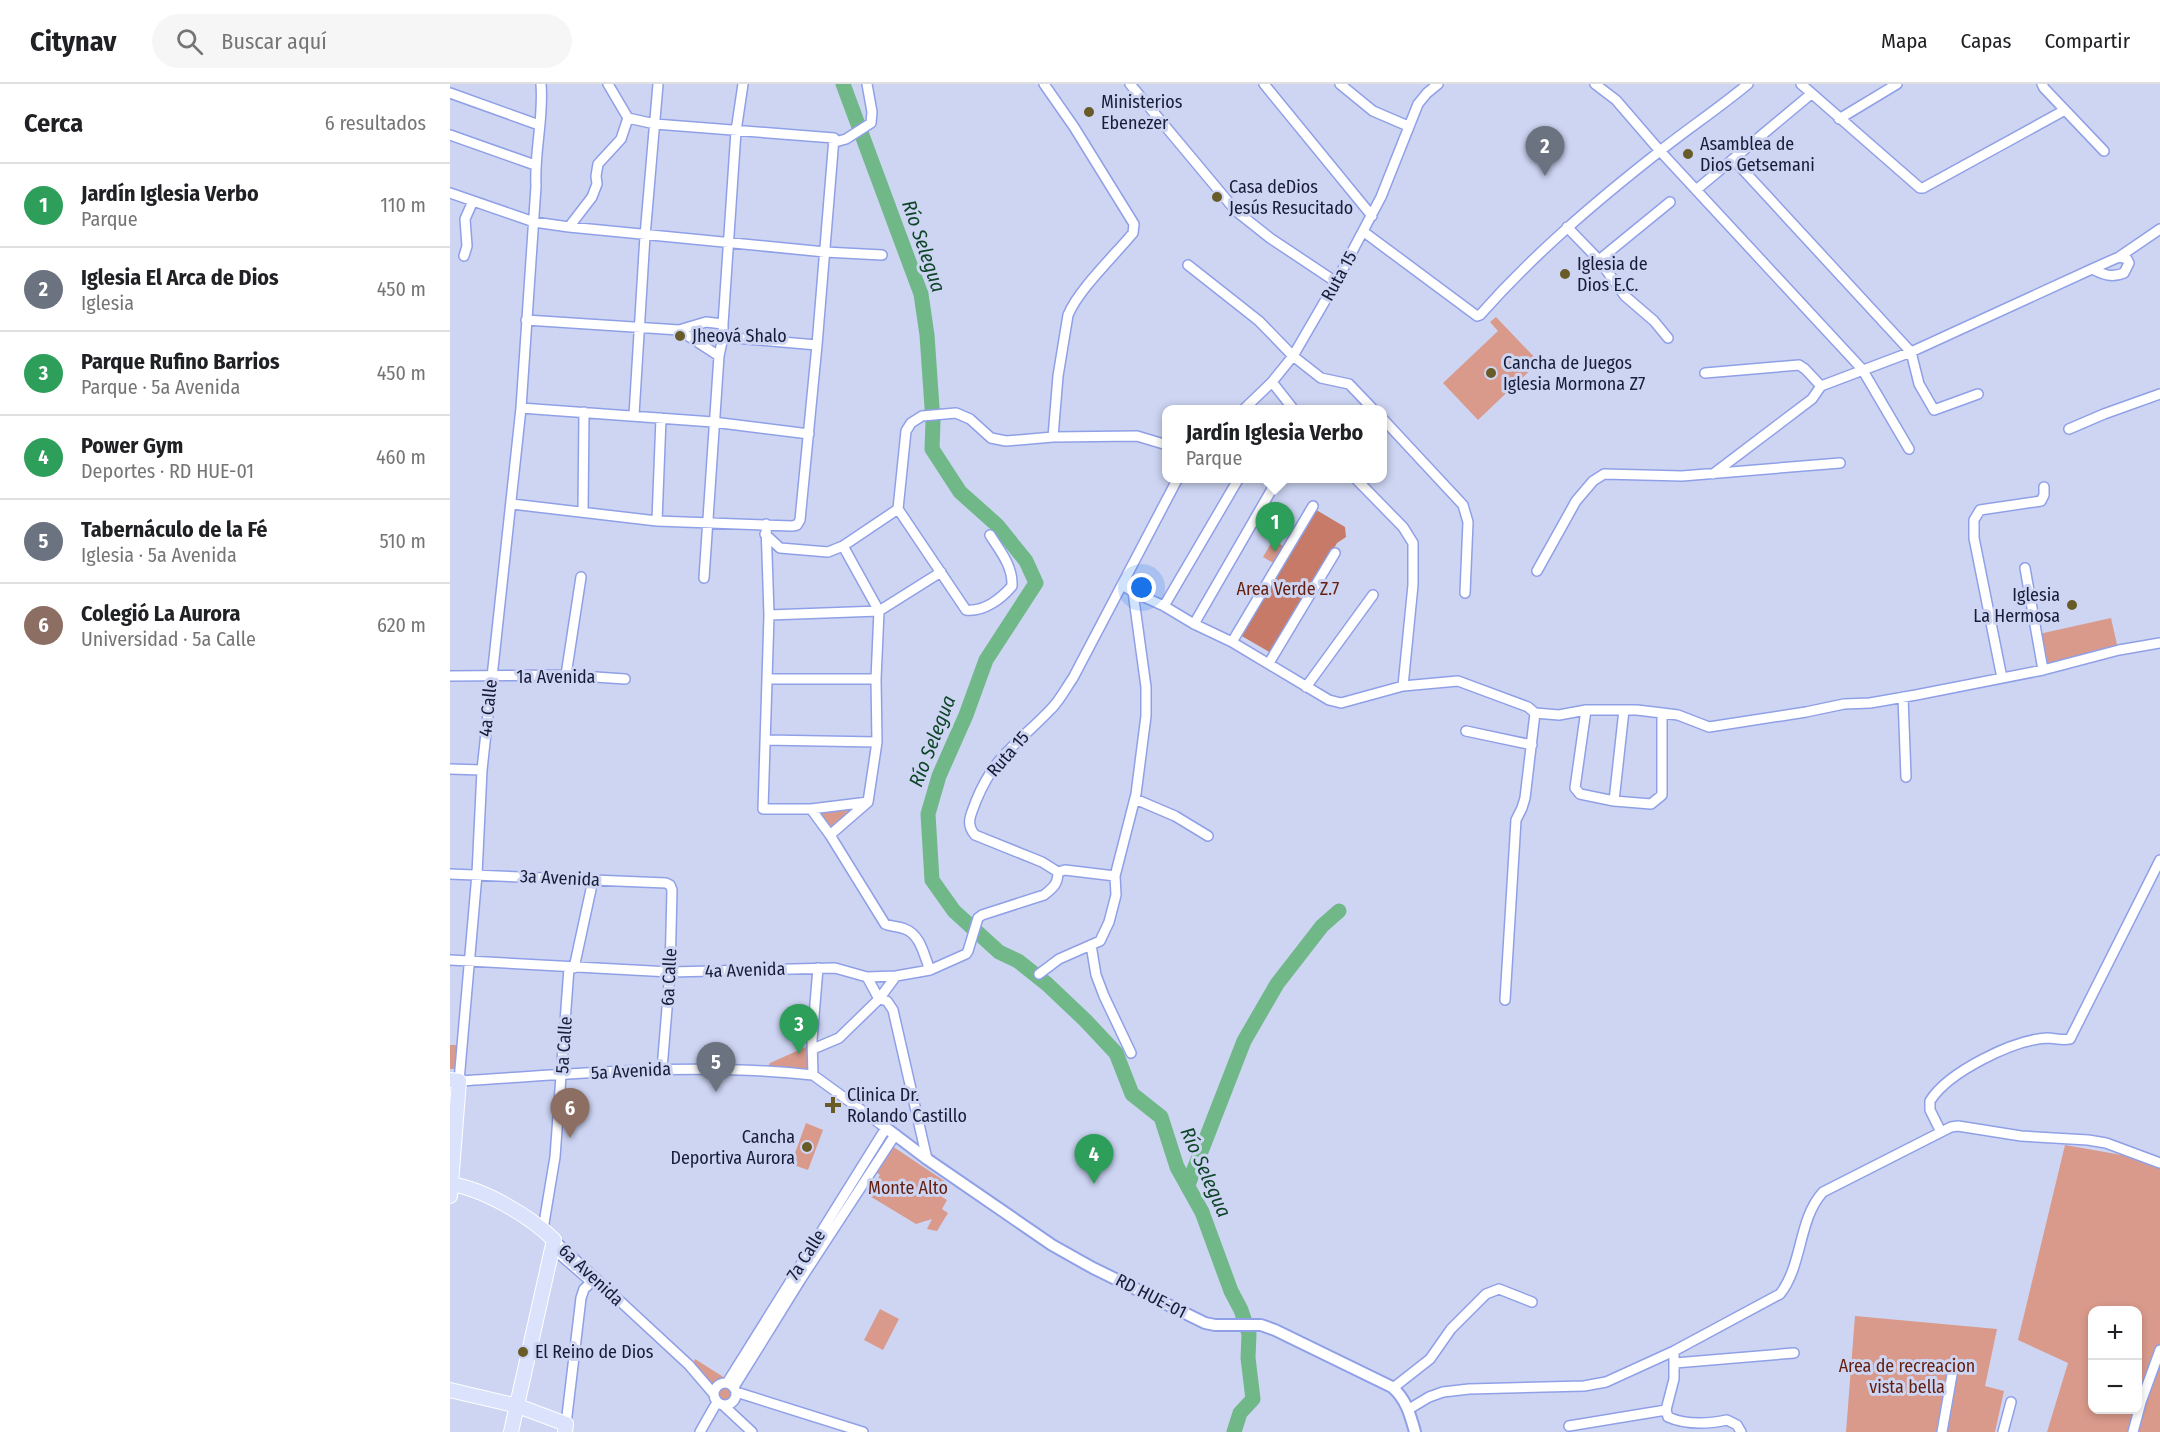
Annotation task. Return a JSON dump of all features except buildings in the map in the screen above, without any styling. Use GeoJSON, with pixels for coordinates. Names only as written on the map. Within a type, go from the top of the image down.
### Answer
{"type":"FeatureCollection","features":[{"type":"Feature","properties":{"kind":"main road","name":"4a Calle"},"geometry":{"type":"LineString","coordinates":[[450,1188],[454,1081]]}},
{"type":"Feature","properties":{"kind":"main road","name":"6a Avenida"},"geometry":{"type":"LineString","coordinates":[[450,1188],[468,1187],[488,1196],[543,1229],[553,1244]]}},
{"type":"Feature","properties":{"kind":"main road"},"geometry":{"type":"LineString","coordinates":[[511,1432],[553,1244]]}},
{"type":"Feature","properties":{"kind":"main road"},"geometry":{"type":"LineString","coordinates":[[450,1390],[518,1406],[566,1428]]}},
{"type":"Feature","properties":{"kind":"street","name":"4a Calle"},"geometry":{"type":"LineString","coordinates":[[454,1081],[470,962],[482,770],[521,408],[541,84]]}},
{"type":"Feature","properties":{"kind":"street"},"geometry":{"type":"LineString","coordinates":[[512,504],[657,521],[707,522],[766,529],[797,525],[800,520],[834,138],[655,124],[628,118],[608,84]]}},
{"type":"Feature","properties":{"kind":"street"},"geometry":{"type":"LineString","coordinates":[[634,415],[645,236],[658,84]]}},
{"type":"Feature","properties":{"kind":"street"},"geometry":{"type":"LineString","coordinates":[[704,578],[713,422],[723,337],[736,130],[743,84]]}},
{"type":"Feature","properties":{"kind":"street"},"geometry":{"type":"LineString","coordinates":[[835,142],[846,139],[871,123],[872,112],[867,84]]}},
{"type":"Feature","properties":{"kind":"street"},"geometry":{"type":"LineString","coordinates":[[1044,84],[1074,127],[1134,224],[1133,233],[1071,308],[1068,315],[1058,376],[1053,436]]}},
{"type":"Feature","properties":{"kind":"street"},"geometry":{"type":"LineString","coordinates":[[1130,84],[1236,211],[1270,238],[1336,282]]}},
{"type":"Feature","properties":{"kind":"street"},"geometry":{"type":"LineString","coordinates":[[1264,84],[1371,216]]}},
{"type":"Feature","properties":{"kind":"street"},"geometry":{"type":"LineString","coordinates":[[1340,84],[1373,111],[1408,126]]}},
{"type":"Feature","properties":{"kind":"street","name":"Ruta 15"},"geometry":{"type":"LineString","coordinates":[[1248,405],[1272,382],[1293,356],[1381,197],[1418,104],[1438,84]]}},
{"type":"Feature","properties":{"kind":"street"},"geometry":{"type":"LineString","coordinates":[[1594,84],[1616,100],[1660,151],[1862,369],[1909,449]]}},
{"type":"Feature","properties":{"kind":"street"},"geometry":{"type":"LineString","coordinates":[[1801,84],[1917,186],[1923,188],[2065,110]]}},
{"type":"Feature","properties":{"kind":"street"},"geometry":{"type":"LineString","coordinates":[[1839,119],[1897,84]]}},
{"type":"Feature","properties":{"kind":"street"},"geometry":{"type":"LineString","coordinates":[[2042,84],[2104,151]]}},
{"type":"Feature","properties":{"kind":"street"},"geometry":{"type":"LineString","coordinates":[[1364,231],[1480,315],[1567,227],[1744,85]]}},
{"type":"Feature","properties":{"kind":"street"},"geometry":{"type":"LineString","coordinates":[[450,93],[539,125]]}},
{"type":"Feature","properties":{"kind":"street"},"geometry":{"type":"LineString","coordinates":[[1696,190],[1811,94]]}},
{"type":"Feature","properties":{"kind":"street"},"geometry":{"type":"LineString","coordinates":[[569,227],[592,197],[597,184],[598,164],[621,139],[628,118]]}},
{"type":"Feature","properties":{"kind":"street"},"geometry":{"type":"LineString","coordinates":[[450,135],[535,165]]}},
{"type":"Feature","properties":{"kind":"street"},"geometry":{"type":"LineString","coordinates":[[1733,159],[1911,352],[1919,384],[1934,410],[1978,394]]}},
{"type":"Feature","properties":{"kind":"street"},"geometry":{"type":"LineString","coordinates":[[450,193],[534,222],[645,236],[882,255]]}},
{"type":"Feature","properties":{"kind":"street"},"geometry":{"type":"LineString","coordinates":[[464,256],[467,246],[465,219],[473,201]]}},
{"type":"Feature","properties":{"kind":"street"},"geometry":{"type":"LineString","coordinates":[[1599,260],[1670,202]]}},
{"type":"Feature","properties":{"kind":"street"},"geometry":{"type":"LineString","coordinates":[[1567,227],[1599,260],[1625,296],[1654,321],[1668,338]]}},
{"type":"Feature","properties":{"kind":"street"},"geometry":{"type":"LineString","coordinates":[[1713,474],[1812,399],[1821,386],[1911,352],[2120,257],[2160,229]]}},
{"type":"Feature","properties":{"kind":"street"},"geometry":{"type":"LineString","coordinates":[[2092,269],[2106,276],[2116,277],[2124,273],[2129,263],[2127,259],[2120,257]]}},
{"type":"Feature","properties":{"kind":"street"},"geometry":{"type":"LineString","coordinates":[[1188,265],[1259,321],[1293,356],[1321,378],[1349,384],[1369,405]]}},
{"type":"Feature","properties":{"kind":"street"},"geometry":{"type":"LineString","coordinates":[[526,320],[679,330],[706,322],[723,324]]}},
{"type":"Feature","properties":{"kind":"street"},"geometry":{"type":"LineString","coordinates":[[679,330],[719,356]]}},
{"type":"Feature","properties":{"kind":"street"},"geometry":{"type":"LineString","coordinates":[[723,337],[817,345]]}},
{"type":"Feature","properties":{"kind":"street"},"geometry":{"type":"LineString","coordinates":[[1705,373],[1798,365],[1821,386]]}},
{"type":"Feature","properties":{"kind":"street"},"geometry":{"type":"LineString","coordinates":[[1272,382],[1290,405]]}},
{"type":"Feature","properties":{"kind":"street"},"geometry":{"type":"LineString","coordinates":[[2069,429],[2160,394]]}},
{"type":"Feature","properties":{"kind":"street"},"geometry":{"type":"LineString","coordinates":[[521,408],[713,422],[809,434]]}},
{"type":"Feature","properties":{"kind":"street"},"geometry":{"type":"LineString","coordinates":[[583,512],[584,412]]}},
{"type":"Feature","properties":{"kind":"street"},"geometry":{"type":"LineString","coordinates":[[990,535],[1009,565],[1012,586],[988,606],[972,611],[966,610],[898,509],[906,431],[911,423],[922,417],[956,413],[970,419],[991,438],[1006,441],[1053,436],[1137,436],[1162,444]]}},
{"type":"Feature","properties":{"kind":"street"},"geometry":{"type":"LineString","coordinates":[[657,521],[661,418]]}},
{"type":"Feature","properties":{"kind":"street"},"geometry":{"type":"LineString","coordinates":[[1387,423],[1463,505],[1468,522],[1465,593]]}},
{"type":"Feature","properties":{"kind":"street"},"geometry":{"type":"LineString","coordinates":[[1537,572],[1576,501],[1598,476],[1604,474],[1658,476],[1713,474],[1840,463]]}},
{"type":"Feature","properties":{"kind":"street","name":"Ruta 15"},"geometry":{"type":"LineString","coordinates":[[1058,872],[1042,862],[975,835],[968,822],[984,781],[1005,751],[1053,707],[1073,678],[1175,483]]}},
{"type":"Feature","properties":{"kind":"street"},"geometry":{"type":"LineString","coordinates":[[1164,606],[1236,483]]}},
{"type":"Feature","properties":{"kind":"street"},"geometry":{"type":"LineString","coordinates":[[1194,624],[1275,483]]}},
{"type":"Feature","properties":{"kind":"street"},"geometry":{"type":"LineString","coordinates":[[1360,483],[1403,527],[1413,543],[1413,585],[1403,686]]}},
{"type":"Feature","properties":{"kind":"street"},"geometry":{"type":"LineString","coordinates":[[2002,678],[1974,538],[1974,520],[1980,510],[2041,501],[2044,488]]}},
{"type":"Feature","properties":{"kind":"street"},"geometry":{"type":"LineString","coordinates":[[1232,642],[1313,506]]}},
{"type":"Feature","properties":{"kind":"street"},"geometry":{"type":"LineString","coordinates":[[766,529],[780,548],[828,552],[843,546],[898,509]]}},
{"type":"Feature","properties":{"kind":"street"},"geometry":{"type":"LineString","coordinates":[[766,529],[769,615],[763,809],[811,809],[868,802]]}},
{"type":"Feature","properties":{"kind":"street"},"geometry":{"type":"LineString","coordinates":[[830,835],[868,802],[877,742],[876,679],[879,611],[843,546]]}},
{"type":"Feature","properties":{"kind":"street"},"geometry":{"type":"LineString","coordinates":[[1269,663],[1335,552]]}},
{"type":"Feature","properties":{"kind":"street"},"geometry":{"type":"LineString","coordinates":[[2025,568],[2043,670]]}},
{"type":"Feature","properties":{"kind":"street"},"geometry":{"type":"LineString","coordinates":[[769,615],[879,611],[941,572]]}},
{"type":"Feature","properties":{"kind":"street"},"geometry":{"type":"LineString","coordinates":[[566,675],[581,577]]}},
{"type":"Feature","properties":{"kind":"street"},"geometry":{"type":"LineString","coordinates":[[1123,585],[1232,642],[1329,700],[1341,703],[1403,686],[1458,681],[1528,707],[1535,713],[1559,715],[1586,710],[1662,713],[1678,715],[1709,727],[1844,704],[1870,703],[1903,697],[2043,670],[2119,650],[2160,643]]}},
{"type":"Feature","properties":{"kind":"street"},"geometry":{"type":"LineString","coordinates":[[1039,974],[1059,959],[1100,941],[1109,922],[1116,895],[1115,876],[1135,799],[1146,716],[1146,687],[1133,592]]}},
{"type":"Feature","properties":{"kind":"street"},"geometry":{"type":"LineString","coordinates":[[1306,687],[1373,595]]}},
{"type":"Feature","properties":{"kind":"street","name":"1a Avenida"},"geometry":{"type":"LineString","coordinates":[[450,676],[566,675],[625,679]]}},
{"type":"Feature","properties":{"kind":"street"},"geometry":{"type":"LineString","coordinates":[[767,680],[876,679]]}},
{"type":"Feature","properties":{"kind":"street"},"geometry":{"type":"LineString","coordinates":[[1903,697],[1906,777]]}},
{"type":"Feature","properties":{"kind":"street"},"geometry":{"type":"LineString","coordinates":[[1586,710],[1575,788],[1580,794],[1614,801],[1651,804],[1662,795],[1662,713]]}},
{"type":"Feature","properties":{"kind":"street"},"geometry":{"type":"LineString","coordinates":[[1614,801],[1624,710]]}},
{"type":"Feature","properties":{"kind":"street"},"geometry":{"type":"LineString","coordinates":[[1505,1000],[1516,820],[1525,798],[1535,713]]}},
{"type":"Feature","properties":{"kind":"street"},"geometry":{"type":"LineString","coordinates":[[1466,731],[1532,745]]}},
{"type":"Feature","properties":{"kind":"street"},"geometry":{"type":"LineString","coordinates":[[765,740],[877,742]]}},
{"type":"Feature","properties":{"kind":"street"},"geometry":{"type":"LineString","coordinates":[[450,769],[482,770]]}},
{"type":"Feature","properties":{"kind":"street"},"geometry":{"type":"LineString","coordinates":[[1135,799],[1175,816],[1208,836]]}},
{"type":"Feature","properties":{"kind":"street"},"geometry":{"type":"LineString","coordinates":[[811,809],[830,835],[885,924],[905,929],[918,939],[930,970]]}},
{"type":"Feature","properties":{"kind":"street"},"geometry":{"type":"LineString","coordinates":[[1941,1132],[1930,1110],[1930,1101],[1941,1088],[1979,1060],[2025,1042],[2047,1038],[2070,1039],[2075,1033],[2110,957],[2160,860]]}},
{"type":"Feature","properties":{"kind":"street"},"geometry":{"type":"LineString","coordinates":[[813,1049],[839,1038],[879,999],[896,976],[930,970],[966,954],[978,918],[982,915],[1044,895],[1053,889],[1058,880],[1058,872],[1065,870],[1115,876]]}},
{"type":"Feature","properties":{"kind":"street","name":"3a Avenida"},"geometry":{"type":"LineString","coordinates":[[450,874],[670,885]]}},
{"type":"Feature","properties":{"kind":"street","name":"5a Calle"},"geometry":{"type":"LineString","coordinates":[[543,1229],[555,1157],[572,968],[592,880]]}},
{"type":"Feature","properties":{"kind":"street","name":"6a Calle"},"geometry":{"type":"LineString","coordinates":[[662,1069],[670,972],[672,890],[670,885]]}},
{"type":"Feature","properties":{"kind":"street"},"geometry":{"type":"LineString","coordinates":[[1091,945],[1096,975],[1131,1053]]}},
{"type":"Feature","properties":{"kind":"street","name":"4a Avenida"},"geometry":{"type":"LineString","coordinates":[[450,960],[670,972],[818,968],[848,970],[867,976],[896,976]]}},
{"type":"Feature","properties":{"kind":"street"},"geometry":{"type":"LineString","coordinates":[[818,968],[812,1040],[813,1075],[891,1131]]}},
{"type":"Feature","properties":{"kind":"street"},"geometry":{"type":"LineString","coordinates":[[867,976],[879,999],[887,1001],[893,1010],[927,1159]]}},
{"type":"Feature","properties":{"kind":"street","name":"5a Avenida"},"geometry":{"type":"LineString","coordinates":[[454,1081],[662,1069],[765,1070],[813,1075]]}},
{"type":"Feature","properties":{"kind":"street"},"geometry":{"type":"LineString","coordinates":[[1408,1409],[1443,1392],[1469,1389],[1584,1386],[1606,1382],[1674,1351],[1780,1294],[1789,1279],[1814,1204],[1823,1192],[1941,1132],[1958,1126],[2021,1136],[2106,1143],[2160,1163]]}},
{"type":"Feature","properties":{"kind":"street","name":"RD HUE-01"},"geometry":{"type":"LineString","coordinates":[[891,1131],[927,1159],[1052,1245],[1161,1302],[1215,1325],[1261,1325],[1275,1329],[1394,1388],[1408,1409],[1415,1432]]}},
{"type":"Feature","properties":{"kind":"street","name":"7a Calle"},"geometry":{"type":"LineString","coordinates":[[732,1387],[891,1131]]}},
{"type":"Feature","properties":{"kind":"street","name":"6a Avenida"},"geometry":{"type":"LineString","coordinates":[[553,1244],[689,1365],[718,1400],[752,1432]]}},
{"type":"Feature","properties":{"kind":"street"},"geometry":{"type":"LineString","coordinates":[[566,1428],[581,1298],[592,1280]]}},
{"type":"Feature","properties":{"kind":"street"},"geometry":{"type":"LineString","coordinates":[[1394,1388],[1430,1359],[1451,1329],[1486,1294],[1499,1289],[1532,1302]]}},
{"type":"Feature","properties":{"kind":"street"},"geometry":{"type":"LineString","coordinates":[[2133,1432],[2160,1350]]}},
{"type":"Feature","properties":{"kind":"street"},"geometry":{"type":"LineString","coordinates":[[1674,1351],[1674,1378],[1666,1410],[1668,1416],[1675,1420],[1710,1424],[1727,1420],[1737,1425],[1741,1432]]}},
{"type":"Feature","properties":{"kind":"street"},"geometry":{"type":"LineString","coordinates":[[1675,1363],[1794,1353]]}},
{"type":"Feature","properties":{"kind":"street"},"geometry":{"type":"LineString","coordinates":[[1941,1432],[1953,1369]]}},
{"type":"Feature","properties":{"kind":"street"},"geometry":{"type":"LineString","coordinates":[[699,1432],[718,1400],[717,1385],[732,1387],[858,1431]]}},
{"type":"Feature","properties":{"kind":"street"},"geometry":{"type":"LineString","coordinates":[[718,1400],[733,1402],[732,1387]]}},
{"type":"Feature","properties":{"kind":"street"},"geometry":{"type":"LineString","coordinates":[[2003,1432],[2011,1402]]}},
{"type":"Feature","properties":{"kind":"street"},"geometry":{"type":"LineString","coordinates":[[1569,1426],[1666,1410]]}},
{"type":"Feature","properties":{"kind":"green space","name":"Cancha de Juegos Iglesia Mormona Z7"},"geometry":{"type":"Polygon","coordinates":[[[1496,317],[1539,362],[1478,420],[1443,383],[1498,331],[1490,322],[1496,317]]]}},
{"type":"Feature","properties":{"kind":"green space","name":"Area Verde Z.7"},"geometry":{"type":"Polygon","coordinates":[[[1313,508],[1345,527],[1346,537],[1337,543],[1273,654],[1240,635],[1313,508]]]}},
{"type":"Feature","properties":{"kind":"green space"},"geometry":{"type":"Polygon","coordinates":[[[1273,540],[1287,548],[1277,565],[1263,557],[1273,540]]]}},
{"type":"Feature","properties":{"kind":"green space"},"geometry":{"type":"Polygon","coordinates":[[[2111,618],[2118,649],[2044,669],[2039,634],[2111,618]]]}},
{"type":"Feature","properties":{"kind":"green space"},"geometry":{"type":"Polygon","coordinates":[[[853,808],[830,833],[817,811],[853,808]]]}},
{"type":"Feature","properties":{"kind":"green space"},"geometry":{"type":"Polygon","coordinates":[[[450,1045],[457,1045],[455,1069],[450,1069],[450,1045]]]}},
{"type":"Feature","properties":{"kind":"green space"},"geometry":{"type":"Polygon","coordinates":[[[808,1046],[809,1070],[767,1068],[770,1063],[808,1046]]]}},
{"type":"Feature","properties":{"kind":"green space","name":"Cancha Deportiva Aurora"},"geometry":{"type":"Polygon","coordinates":[[[806,1123],[823,1130],[808,1170],[791,1164],[806,1123]]]}},
{"type":"Feature","properties":{"kind":"green space"},"geometry":{"type":"Polygon","coordinates":[[[2065,1145],[2133,1157],[2160,1167],[2160,1432],[2047,1432],[2068,1363],[2018,1340],[2065,1145]]]}},
{"type":"Feature","properties":{"kind":"green space","name":"Monte Alto"},"geometry":{"type":"Polygon","coordinates":[[[892,1146],[946,1182],[942,1197],[947,1200],[942,1209],[948,1213],[937,1231],[927,1229],[932,1219],[916,1224],[868,1195],[880,1175],[876,1172],[892,1146]]]}},
{"type":"Feature","properties":{"kind":"green space"},"geometry":{"type":"Polygon","coordinates":[[[880,1309],[899,1319],[883,1350],[864,1340],[880,1309]]]}},
{"type":"Feature","properties":{"kind":"green space","name":"Area de recreacion vista bella"},"geometry":{"type":"Polygon","coordinates":[[[1855,1316],[1997,1329],[1985,1386],[2004,1391],[1995,1432],[1846,1432],[1855,1316]]]}},
{"type":"Feature","properties":{"kind":"green space"},"geometry":{"type":"Polygon","coordinates":[[[695,1359],[725,1378],[716,1380],[712,1386],[692,1366],[695,1359]]]}},
{"type":"Feature","properties":{"kind":"green space"},"geometry":{"type":"Polygon","coordinates":[[[725,1383],[733,1386],[736,1394],[733,1402],[725,1405],[717,1402],[714,1394],[717,1386],[725,1383]]]}},
{"type":"Feature","properties":{"kind":"waterway","name":"Río Selegua"},"geometry":{"type":"LineString","coordinates":[[843,84],[921,294],[927,335],[933,422],[932,449],[960,492],[997,525],[1026,561],[1036,583],[986,660],[966,715],[939,776],[928,814],[932,880],[954,911],[999,952],[1018,961],[1047,984],[1086,1021],[1116,1053],[1132,1094],[1161,1117],[1177,1167],[1202,1212],[1249,1334],[1248,1358],[1253,1399],[1240,1413],[1234,1432]]}},
{"type":"Feature","properties":{"kind":"waterway"},"geometry":{"type":"LineString","coordinates":[[1188,1185],[1244,1041],[1277,984],[1322,926],[1339,911]]}},
{"type":"Feature","properties":{"kind":"place","name":"Ministerios Ebenezer"},"geometry":{"type":"Point","coordinates":[1089,112]}},
{"type":"Feature","properties":{"kind":"place","name":"Asamblea de Dios Getsemani"},"geometry":{"type":"Point","coordinates":[1688,154]}},
{"type":"Feature","properties":{"kind":"place","name":"Iglesia El Arca de Dios"},"geometry":{"type":"Point","coordinates":[1545,176]}},
{"type":"Feature","properties":{"kind":"place","name":"Casa deDios Jesús Resucitado"},"geometry":{"type":"Point","coordinates":[1217,197]}},
{"type":"Feature","properties":{"kind":"place","name":"Iglesia de Dios E.C."},"geometry":{"type":"Point","coordinates":[1565,274]}},
{"type":"Feature","properties":{"kind":"place","name":"Jheová Shalo"},"geometry":{"type":"Point","coordinates":[680,336]}},
{"type":"Feature","properties":{"kind":"place","name":"Cancha de Juegos Iglesia Mormona Z7"},"geometry":{"type":"Point","coordinates":[1491,373]}},
{"type":"Feature","properties":{"kind":"place","name":"Jardín Iglesia Verbo"},"geometry":{"type":"Point","coordinates":[1275,552]}},
{"type":"Feature","properties":{"kind":"place","name":"Iglesia La Hermosa"},"geometry":{"type":"Point","coordinates":[2072,605]}},
{"type":"Feature","properties":{"kind":"place","name":"Parque Rufino Barrios"},"geometry":{"type":"Point","coordinates":[799,1054]}},
{"type":"Feature","properties":{"kind":"place","name":"Tabernáculo de la Fé"},"geometry":{"type":"Point","coordinates":[716,1092]}},
{"type":"Feature","properties":{"kind":"place","name":"Clinica Dr. Rolando Castillo"},"geometry":{"type":"Point","coordinates":[833,1105]}},
{"type":"Feature","properties":{"kind":"place","name":"Colegió La Aurora"},"geometry":{"type":"Point","coordinates":[570,1138]}},
{"type":"Feature","properties":{"kind":"place","name":"Cancha Deportiva Aurora"},"geometry":{"type":"Point","coordinates":[807,1147]}},
{"type":"Feature","properties":{"kind":"place","name":"Power Gym"},"geometry":{"type":"Point","coordinates":[1094,1184]}},
{"type":"Feature","properties":{"kind":"place","name":"El Reino de Dios"},"geometry":{"type":"Point","coordinates":[523,1352]}}]}
